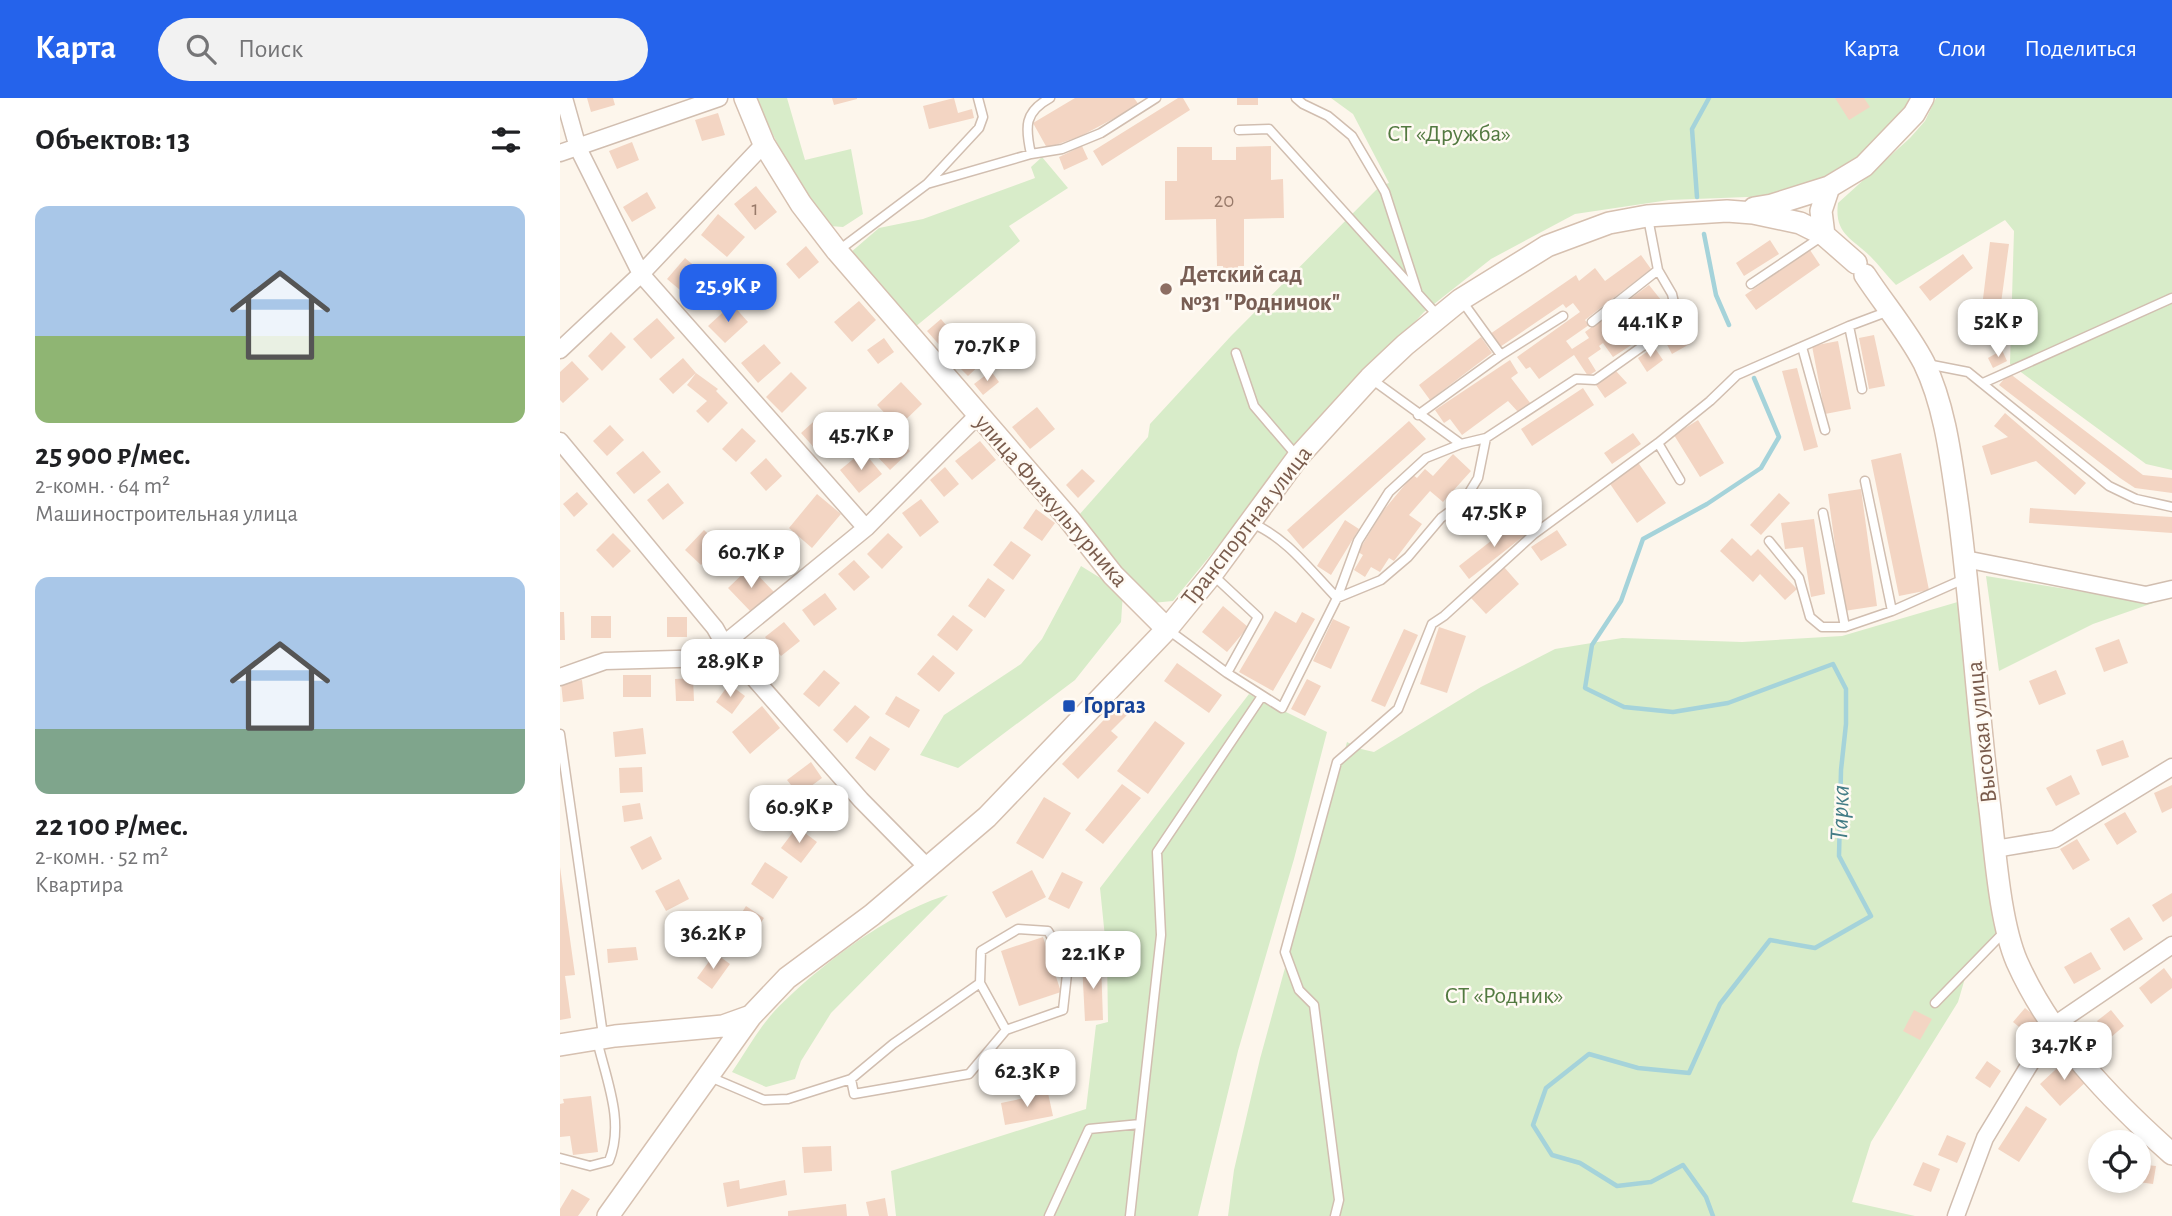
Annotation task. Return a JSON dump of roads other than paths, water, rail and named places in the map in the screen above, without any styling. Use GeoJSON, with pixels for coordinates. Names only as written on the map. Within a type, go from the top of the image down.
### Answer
{"type":"FeatureCollection","features":[{"type":"Feature","properties":{"kind":"street"},"geometry":{"type":"LineString","coordinates":[[564,98],[578,148],[641,274],[866,528]]}},
{"type":"Feature","properties":{"kind":"street"},"geometry":{"type":"LineString","coordinates":[[560,153],[719,98]]}},
{"type":"Feature","properties":{"kind":"street","name":"улица Физкультурника"},"geometry":{"type":"LineString","coordinates":[[745,98],[764,144],[801,204],[837,251],[977,416],[1069,519],[1113,575],[1167,629]]}},
{"type":"Feature","properties":{"kind":"street"},"geometry":{"type":"LineString","coordinates":[[1727,211],[1772,205],[1829,187],[1864,166],[1914,114],[1923,98]]}},
{"type":"Feature","properties":{"kind":"street"},"geometry":{"type":"LineString","coordinates":[[560,351],[641,274],[764,144]]}},
{"type":"Feature","properties":{"kind":"street"},"geometry":{"type":"LineString","coordinates":[[1824,235],[1821,211],[1829,187]]}},
{"type":"Feature","properties":{"kind":"street","name":"Транспортная улица"},"geometry":{"type":"LineString","coordinates":[[608,1216],[751,1016],[787,978],[929,869],[987,817],[1167,629],[1212,574],[1298,457],[1370,378],[1460,300],[1547,246],[1609,222],[1647,216],[1727,211],[1753,213],[1800,223],[1824,235]]}},
{"type":"Feature","properties":{"kind":"street","name":"Высокая улица"},"geometry":{"type":"LineString","coordinates":[[1824,235],[1861,269],[1924,363],[1938,402],[1951,461],[1966,568],[1995,849],[2008,928],[2017,961],[2053,1026],[2123,1110],[2172,1154]]}},
{"type":"Feature","properties":{"kind":"street"},"geometry":{"type":"LineString","coordinates":[[560,677],[605,661],[712,658],[724,644],[866,528],[977,416]]}},
{"type":"Feature","properties":{"kind":"street"},"geometry":{"type":"LineString","coordinates":[[560,441],[715,628],[724,644],[861,800],[929,869]]}},
{"type":"Feature","properties":{"kind":"street"},"geometry":{"type":"LineString","coordinates":[[1966,568],[2146,595],[2172,589]]}},
{"type":"Feature","properties":{"kind":"street"},"geometry":{"type":"LineString","coordinates":[[1995,849],[2055,839],[2172,767]]}},
{"type":"Feature","properties":{"kind":"street"},"geometry":{"type":"LineString","coordinates":[[1956,1216],[1985,1138],[2053,1026],[2172,945]]}},
{"type":"Feature","properties":{"kind":"street","name":"Транспортная улица"},"geometry":{"type":"LineString","coordinates":[[560,1045],[601,1038],[723,1026],[751,1016]]}},
{"type":"Feature","properties":{"kind":"lane"},"geometry":{"type":"LineString","coordinates":[[837,251],[927,184],[979,128],[983,117],[978,98]]}},
{"type":"Feature","properties":{"kind":"lane"},"geometry":{"type":"LineString","coordinates":[[1031,154],[1027,134],[1029,118],[1037,105],[1050,98]]}},
{"type":"Feature","properties":{"kind":"lane"},"geometry":{"type":"LineString","coordinates":[[927,184],[1031,154],[1062,149],[1101,133],[1156,98]]}},
{"type":"Feature","properties":{"kind":"lane"},"geometry":{"type":"LineString","coordinates":[[1296,98],[1328,116],[1352,136],[1385,192],[1418,294]]}},
{"type":"Feature","properties":{"kind":"lane"},"geometry":{"type":"LineString","coordinates":[[1238,130],[1269,129],[1439,318]]}},
{"type":"Feature","properties":{"kind":"lane"},"geometry":{"type":"LineString","coordinates":[[1167,629],[1227,673],[1282,708],[1336,598],[1358,541],[1389,492],[1426,458],[1461,444],[1486,438],[1577,379],[1595,380],[1671,326],[1677,316],[1675,305],[1672,294],[1658,270],[1647,216]]}},
{"type":"Feature","properties":{"kind":"lane"},"geometry":{"type":"LineString","coordinates":[[1751,284],[1824,235]]}},
{"type":"Feature","properties":{"kind":"lane"},"geometry":{"type":"LineString","coordinates":[[1592,322],[1658,270]]}},
{"type":"Feature","properties":{"kind":"lane"},"geometry":{"type":"LineString","coordinates":[[1983,383],[2172,298]]}},
{"type":"Feature","properties":{"kind":"lane"},"geometry":{"type":"LineString","coordinates":[[1460,300],[1501,355]]}},
{"type":"Feature","properties":{"kind":"lane"},"geometry":{"type":"LineString","coordinates":[[1335,1216],[1339,1200],[1314,1005],[1299,990],[1285,952],[1337,762],[1398,709],[1432,624],[1534,534],[1658,443],[1737,375],[1889,311]]}},
{"type":"Feature","properties":{"kind":"lane"},"geometry":{"type":"LineString","coordinates":[[1418,415],[1501,355],[1563,317]]}},
{"type":"Feature","properties":{"kind":"lane"},"geometry":{"type":"LineString","coordinates":[[1849,326],[1862,389]]}},
{"type":"Feature","properties":{"kind":"lane"},"geometry":{"type":"LineString","coordinates":[[1802,346],[1825,430]]}},
{"type":"Feature","properties":{"kind":"lane"},"geometry":{"type":"LineString","coordinates":[[1236,353],[1254,406],[1298,457]]}},
{"type":"Feature","properties":{"kind":"lane"},"geometry":{"type":"LineString","coordinates":[[1924,363],[1968,372],[2109,486],[2136,499],[2172,507]]}},
{"type":"Feature","properties":{"kind":"lane"},"geometry":{"type":"LineString","coordinates":[[1370,378],[1461,444]]}},
{"type":"Feature","properties":{"kind":"lane"},"geometry":{"type":"LineString","coordinates":[[1336,598],[1381,580],[1408,557],[1441,518],[1464,501],[1478,478],[1486,438]]}},
{"type":"Feature","properties":{"kind":"lane"},"geometry":{"type":"LineString","coordinates":[[1658,443],[1680,480]]}},
{"type":"Feature","properties":{"kind":"lane"},"geometry":{"type":"LineString","coordinates":[[1865,481],[1892,611]]}},
{"type":"Feature","properties":{"kind":"lane"},"geometry":{"type":"LineString","coordinates":[[1822,513],[1845,627]]}},
{"type":"Feature","properties":{"kind":"lane"},"geometry":{"type":"LineString","coordinates":[[1250,522],[1265,528],[1284,544],[1336,598]]}},
{"type":"Feature","properties":{"kind":"lane"},"geometry":{"type":"LineString","coordinates":[[1769,541],[1799,578],[1810,617],[1822,627],[1845,627],[1892,611],[1966,568]]}},
{"type":"Feature","properties":{"kind":"lane"},"geometry":{"type":"LineString","coordinates":[[1212,574],[1258,617],[1227,673]]}},
{"type":"Feature","properties":{"kind":"lane"},"geometry":{"type":"LineString","coordinates":[[1130,1216],[1161,935],[1157,852],[1262,696]]}},
{"type":"Feature","properties":{"kind":"lane"},"geometry":{"type":"LineString","coordinates":[[560,734],[601,1038],[616,1127],[615,1145],[609,1161],[590,1166],[560,1158]]}},
{"type":"Feature","properties":{"kind":"lane"},"geometry":{"type":"LineString","coordinates":[[1935,1003],[2008,928]]}},
{"type":"Feature","properties":{"kind":"lane"},"geometry":{"type":"LineString","coordinates":[[851,1079],[854,1094],[969,1074],[1006,1030],[1063,1010],[1068,965],[1048,932],[1018,929],[981,951],[980,982],[1006,1030]]}},
{"type":"Feature","properties":{"kind":"lane"},"geometry":{"type":"LineString","coordinates":[[707,1075],[764,1100],[788,1099],[851,1079],[893,1044],[980,982]]}},
{"type":"Feature","properties":{"kind":"lane"},"geometry":{"type":"LineString","coordinates":[[1049,1216],[1089,1129],[1140,1124]]}},
{"type":"Feature","properties":{"kind":"waterway","name":"Тарка"},"geometry":{"type":"LineString","coordinates":[[1697,197],[1692,129],[1709,98]]}},
{"type":"Feature","properties":{"kind":"waterway","name":"Тарка"},"geometry":{"type":"LineString","coordinates":[[1704,234],[1716,295],[1729,325]]}},
{"type":"Feature","properties":{"kind":"waterway","name":"Тарка"},"geometry":{"type":"LineString","coordinates":[[1713,1216],[1706,1197],[1683,1165],[1651,1182],[1617,1186],[1580,1163],[1552,1155],[1533,1125],[1546,1088],[1589,1054],[1638,1068],[1689,1073],[1720,1004],[1770,940],[1815,948],[1871,916],[1839,856],[1846,689],[1833,664],[1728,703],[1673,712],[1624,707],[1585,688],[1592,645],[1621,601],[1643,539],[1707,504],[1761,468],[1779,437],[1754,378]]}},
{"type":"Feature","properties":{"kind":"place","name":"Детский сад №31 \"Родничок\""},"geometry":{"type":"Point","coordinates":[1166,289]}},
{"type":"Feature","properties":{"kind":"place","name":"Горгаз"},"geometry":{"type":"Point","coordinates":[1069,706]}},
{"type":"Feature","properties":{"kind":"park label","name":"СТ «Дружба»"},"geometry":{"type":"Point","coordinates":[1449,134]}},
{"type":"Feature","properties":{"kind":"park label","name":"СТ «Родник»"},"geometry":{"type":"Point","coordinates":[1504,996]}}]}
